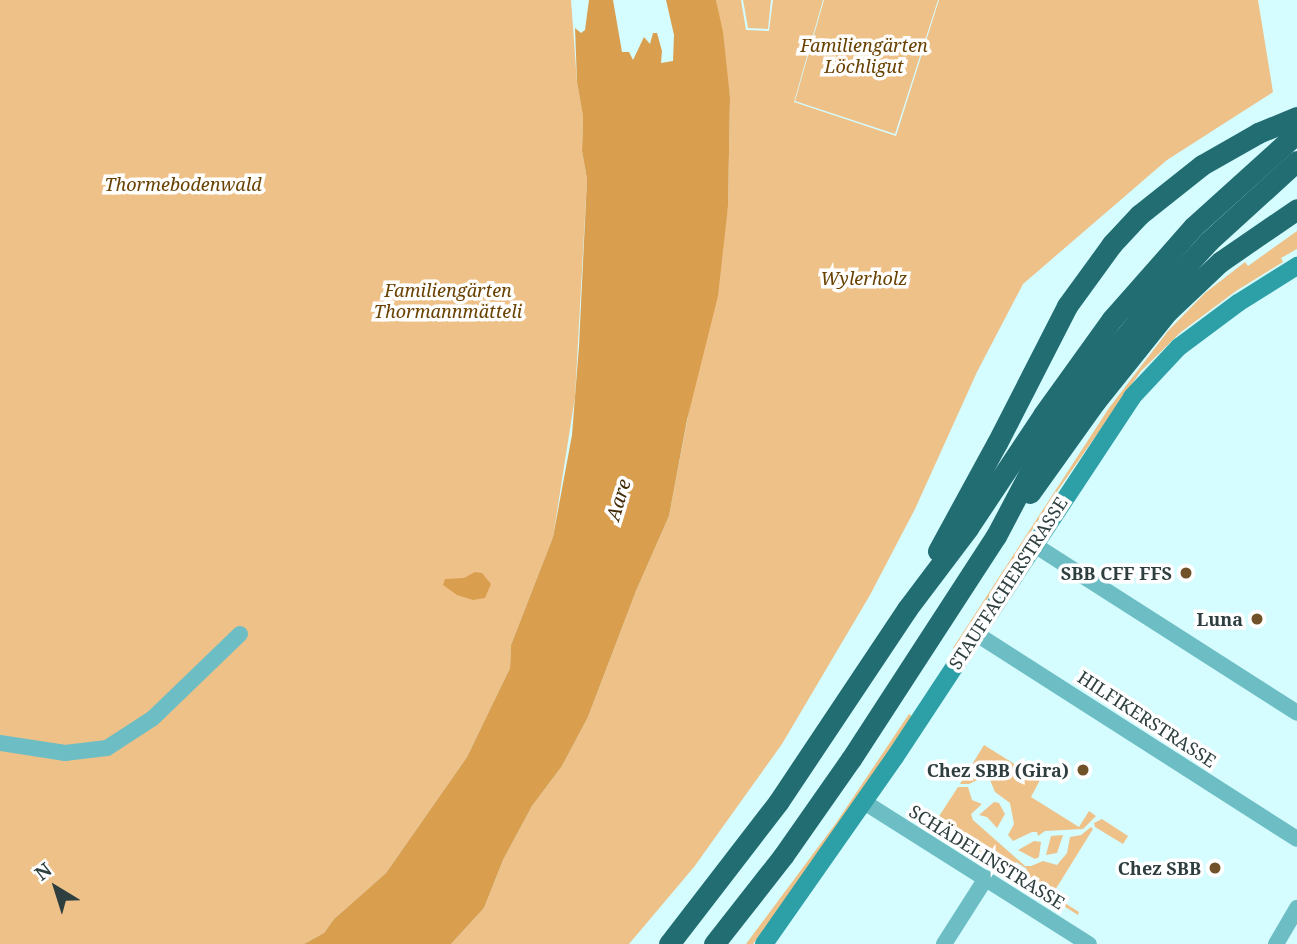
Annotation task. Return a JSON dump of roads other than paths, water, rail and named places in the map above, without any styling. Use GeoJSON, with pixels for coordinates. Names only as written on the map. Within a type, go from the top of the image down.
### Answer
{"type":"FeatureCollection","features":[{"type":"Feature","properties":{"kind":"highway"},"geometry":{"type":"LineString","coordinates":[[907,609],[997,443],[1054,329],[1087,275],[1139,215],[1170,189],[1234,146],[1297,117]]}},
{"type":"Feature","properties":{"kind":"highway"},"geometry":{"type":"LineString","coordinates":[[669,944],[779,801],[907,609],[968,528],[1043,415],[1112,319],[1164,257],[1243,179],[1297,133]]}},
{"type":"Feature","properties":{"kind":"highway"},"geometry":{"type":"LineString","coordinates":[[996,536],[1035,462],[1128,331],[1180,271],[1252,200],[1297,161]]}},
{"type":"Feature","properties":{"kind":"highway"},"geometry":{"type":"LineString","coordinates":[[714,944],[836,780],[996,536],[1047,471],[1119,370],[1167,312],[1229,254],[1297,209]]}},
{"type":"Feature","properties":{"kind":"street","name":"STAUFFACHERSTRASSE"},"geometry":{"type":"LineString","coordinates":[[764,944],[864,802],[1132,397],[1160,364],[1238,303],[1297,266]]}},
{"type":"Feature","properties":{"kind":"street"},"geometry":{"type":"LineString","coordinates":[[1033,544],[1297,713]]}},
{"type":"Feature","properties":{"kind":"street","name":"HILFIKERSTRASSE"},"geometry":{"type":"LineString","coordinates":[[975,633],[1297,838]]}},
{"type":"Feature","properties":{"kind":"street"},"geometry":{"type":"LineString","coordinates":[[0,743],[65,752],[107,748],[153,718],[240,634]]}},
{"type":"Feature","properties":{"kind":"street","name":"SCHÄDELINSTRASSE"},"geometry":{"type":"LineString","coordinates":[[864,802],[1089,944]]}},
{"type":"Feature","properties":{"kind":"street"},"geometry":{"type":"LineString","coordinates":[[944,944],[986,878]]}},
{"type":"Feature","properties":{"kind":"street"},"geometry":{"type":"LineString","coordinates":[[1276,944],[1297,908]]}},
{"type":"Feature","properties":{"kind":"water","name":"Aare"},"geometry":{"type":"Polygon","coordinates":[[[589,0],[613,0],[622,52],[629,52],[633,60],[644,37],[650,44],[653,33],[657,33],[662,51],[661,63],[673,61],[674,35],[666,0],[716,0],[723,32],[730,97],[728,206],[718,296],[687,420],[669,516],[636,591],[588,717],[562,766],[532,806],[503,860],[484,908],[451,944],[304,944],[324,933],[334,919],[386,873],[467,757],[510,668],[511,645],[553,537],[572,435],[579,346],[587,179],[582,151],[583,116],[577,82],[575,28],[581,33],[585,30],[589,0]]]}},
{"type":"Feature","properties":{"kind":"water"},"geometry":{"type":"Polygon","coordinates":[[[475,572],[482,573],[491,584],[485,598],[473,600],[457,595],[443,585],[445,579],[464,578],[475,572]]]}},
{"type":"Feature","properties":{"kind":"place","name":"SBB CFF FFS"},"geometry":{"type":"Point","coordinates":[1186,573]}},
{"type":"Feature","properties":{"kind":"place","name":"Luna"},"geometry":{"type":"Point","coordinates":[1257,619]}},
{"type":"Feature","properties":{"kind":"place","name":"Chez SBB (Gira)"},"geometry":{"type":"Point","coordinates":[1083,770]}},
{"type":"Feature","properties":{"kind":"place","name":"Chez SBB"},"geometry":{"type":"Point","coordinates":[1215,868]}},
{"type":"Feature","properties":{"kind":"park label","name":"Familiengärten Löchligut"},"geometry":{"type":"Point","coordinates":[864,56]}},
{"type":"Feature","properties":{"kind":"park label","name":"Thormebodenwald"},"geometry":{"type":"Point","coordinates":[183,184]}},
{"type":"Feature","properties":{"kind":"park label","name":"Wylerholz"},"geometry":{"type":"Point","coordinates":[864,278]}},
{"type":"Feature","properties":{"kind":"park label","name":"Familiengärten Thormannmätteli"},"geometry":{"type":"Point","coordinates":[448,301]}}]}
